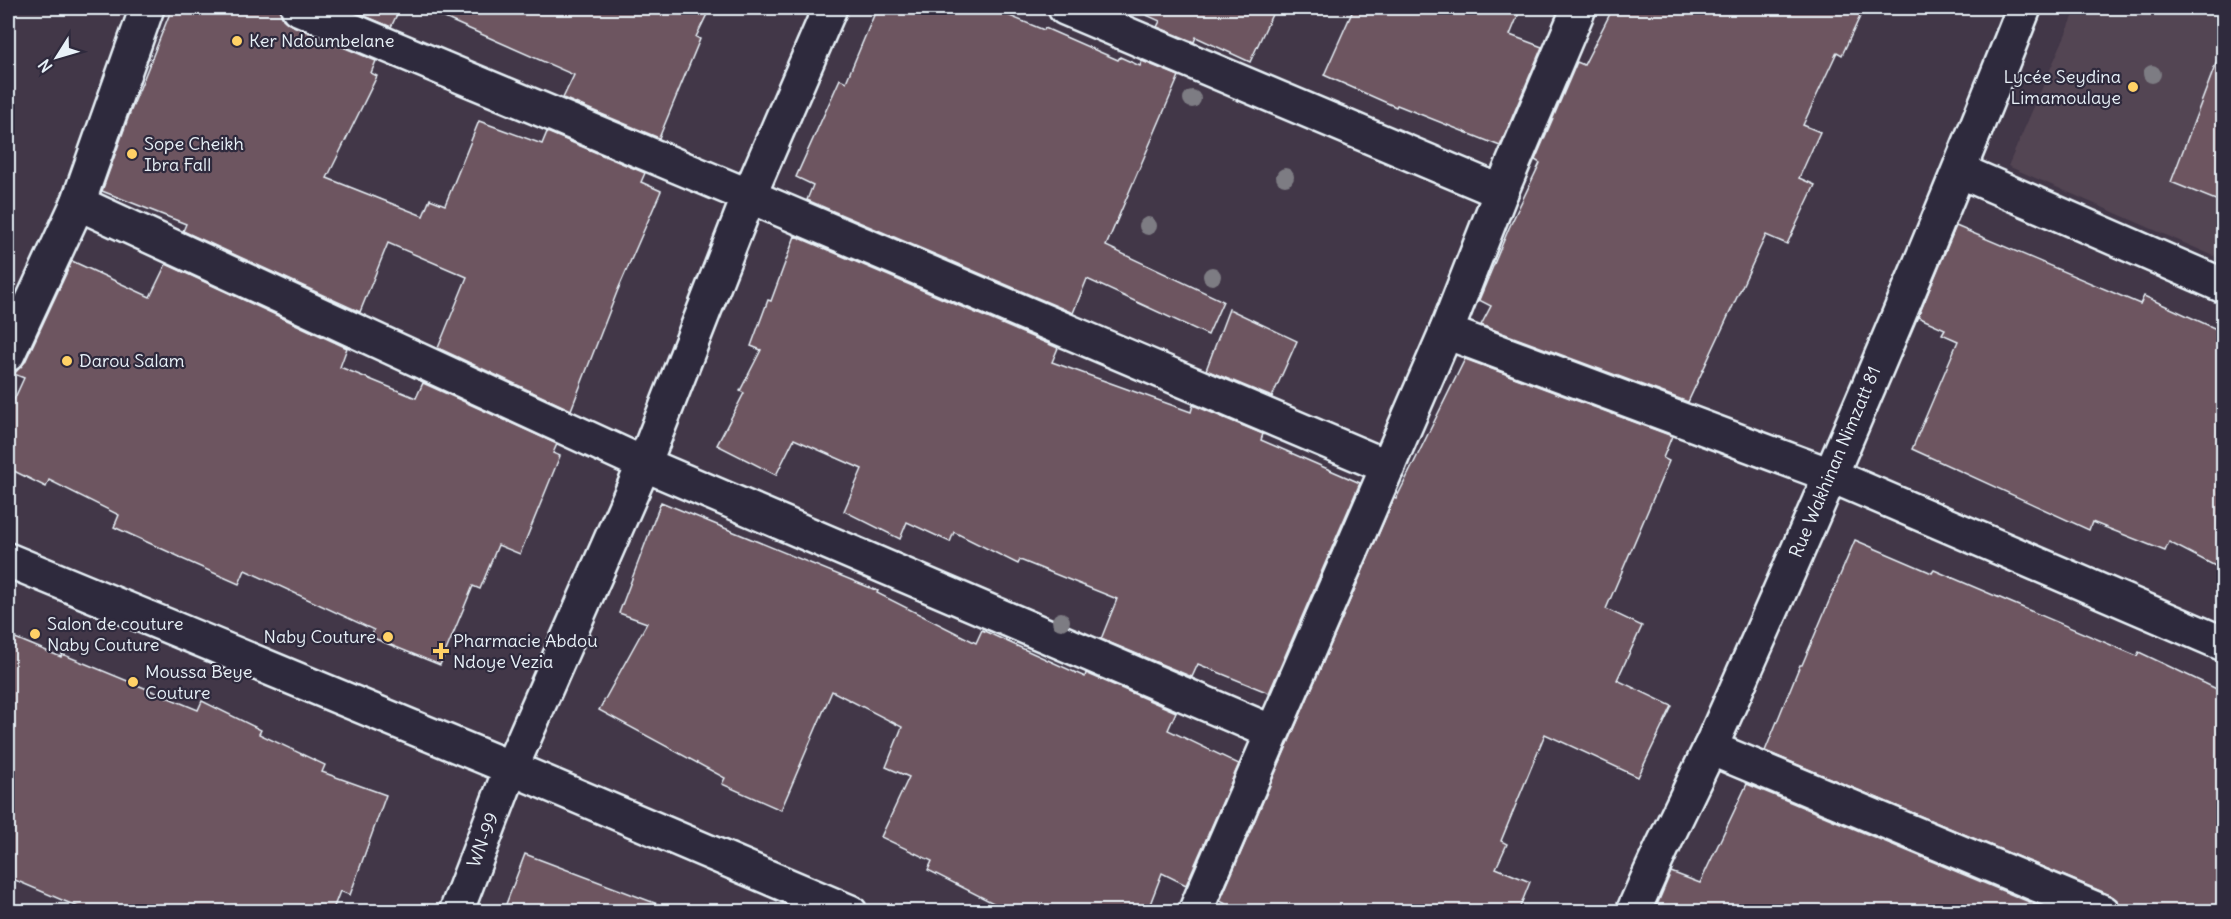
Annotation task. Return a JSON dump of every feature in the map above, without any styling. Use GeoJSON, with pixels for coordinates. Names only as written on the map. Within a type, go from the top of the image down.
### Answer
{"type":"FeatureCollection","features":[{"type":"Feature","properties":{"kind":"street"},"geometry":{"type":"LineString","coordinates":[[8,354],[78,202],[147,8]]}},
{"type":"Feature","properties":{"kind":"street"},"geometry":{"type":"LineString","coordinates":[[298,8],[1388,467]]}},
{"type":"Feature","properties":{"kind":"street","name":"WN-99"},"geometry":{"type":"LineString","coordinates":[[456,912],[511,768],[644,464],[749,196],[830,8]]}},
{"type":"Feature","properties":{"kind":"street"},"geometry":{"type":"LineString","coordinates":[[1065,8],[1500,192]]}},
{"type":"Feature","properties":{"kind":"street"},"geometry":{"type":"LineString","coordinates":[[1195,912],[1446,332],[1500,192],[1579,8]]}},
{"type":"Feature","properties":{"kind":"street","name":"Rue Wakhinan Nimzatt 81"},"geometry":{"type":"LineString","coordinates":[[1633,912],[1710,748],[1830,475],[1960,171],[2024,8]]}},
{"type":"Feature","properties":{"kind":"street"},"geometry":{"type":"LineString","coordinates":[[1960,171],[2223,286]]}},
{"type":"Feature","properties":{"kind":"street"},"geometry":{"type":"LineString","coordinates":[[78,202],[644,464],[1272,732]]}},
{"type":"Feature","properties":{"kind":"street"},"geometry":{"type":"LineString","coordinates":[[1446,332],[1830,475],[2223,644]]}},
{"type":"Feature","properties":{"kind":"street"},"geometry":{"type":"LineString","coordinates":[[8,560],[511,768],[850,912]]}},
{"type":"Feature","properties":{"kind":"street"},"geometry":{"type":"LineString","coordinates":[[1710,748],[2103,912]]}},
{"type":"Feature","properties":{"kind":"shaded area","name":"Lycée Seydina Limamoulaye"},"geometry":{"type":"Polygon","coordinates":[[[2077,8],[2223,8],[2223,260],[2008,166],[2077,8]]]}},
{"type":"Feature","properties":{"kind":"building"},"geometry":{"type":"Polygon","coordinates":[[[172,8],[280,8],[283,19],[291,25],[376,61],[371,73],[377,76],[327,178],[423,216],[430,199],[445,205],[479,121],[542,144],[547,132],[645,173],[641,182],[661,191],[617,292],[571,410],[438,348],[467,277],[388,243],[360,312],[183,231],[186,224],[102,191],[172,8]]]}},
{"type":"Feature","properties":{"kind":"building"},"geometry":{"type":"Polygon","coordinates":[[[346,8],[400,8],[391,27],[346,8]]]}},
{"type":"Feature","properties":{"kind":"building"},"geometry":{"type":"Polygon","coordinates":[[[422,8],[710,8],[696,37],[700,39],[659,138],[563,98],[574,75],[422,8]]]}},
{"type":"Feature","properties":{"kind":"building"},"geometry":{"type":"Polygon","coordinates":[[[877,8],[990,8],[1044,30],[1045,28],[1118,60],[1120,57],[1140,66],[1142,61],[1179,76],[1106,246],[1223,301],[1208,335],[1087,279],[1073,313],[807,200],[813,185],[796,177],[840,79],[846,82],[877,8]]]}},
{"type":"Feature","properties":{"kind":"building"},"geometry":{"type":"Polygon","coordinates":[[[1131,8],[1275,8],[1250,62],[1196,37],[1194,42],[1157,27],[1160,21],[1131,8]]]}},
{"type":"Feature","properties":{"kind":"building"},"geometry":{"type":"Polygon","coordinates":[[[1354,8],[1521,8],[1510,35],[1542,47],[1500,146],[1397,105],[1396,107],[1324,75],[1354,8]]]}},
{"type":"Feature","properties":{"kind":"building"},"geometry":{"type":"Polygon","coordinates":[[[1613,8],[1864,8],[1842,55],[1837,52],[1803,125],[1820,132],[1799,178],[1815,185],[1787,244],[1766,235],[1688,402],[1481,325],[1491,306],[1479,300],[1509,228],[1540,163],[1535,160],[1577,62],[1584,65],[1613,8]]]}},
{"type":"Feature","properties":{"kind":"building"},"geometry":{"type":"Polygon","coordinates":[[[2220,53],[2223,54],[2223,203],[2171,182],[2220,53]]]}},
{"type":"Feature","properties":{"kind":"building"},"geometry":{"type":"Polygon","coordinates":[[[1956,226],[2140,304],[2144,296],[2223,332],[2223,570],[2169,542],[2165,551],[2092,522],[2089,530],[1912,449],[1958,341],[1942,334],[1945,329],[1918,317],[1956,226]]]}},
{"type":"Feature","properties":{"kind":"building"},"geometry":{"type":"Polygon","coordinates":[[[795,236],[1058,348],[1052,362],[1191,412],[1193,405],[1263,434],[1261,440],[1360,483],[1269,693],[1198,664],[1192,677],[1101,639],[1117,599],[1020,560],[1018,564],[954,532],[950,542],[907,522],[900,539],[844,511],[862,469],[794,439],[776,475],[717,445],[744,393],[740,391],[761,350],[751,346],[768,300],[771,301],[795,236]]]}},
{"type":"Feature","properties":{"kind":"building"},"geometry":{"type":"Polygon","coordinates":[[[72,261],[150,297],[166,264],[347,348],[340,367],[416,398],[423,383],[557,444],[553,453],[560,456],[520,554],[498,545],[480,589],[473,586],[440,665],[371,637],[374,630],[245,570],[239,584],[180,558],[114,527],[119,515],[49,480],[46,487],[8,468],[8,413],[24,378],[14,374],[25,362],[72,261]]]}},
{"type":"Feature","properties":{"kind":"building"},"geometry":{"type":"Polygon","coordinates":[[[1229,309],[1297,341],[1272,397],[1206,370],[1229,309]]]}},
{"type":"Feature","properties":{"kind":"building"},"geometry":{"type":"Polygon","coordinates":[[[1465,359],[1672,436],[1663,458],[1669,461],[1606,609],[1642,626],[1617,680],[1672,706],[1638,777],[1545,734],[1501,841],[1507,844],[1496,868],[1530,882],[1518,912],[1241,912],[1220,901],[1394,498],[1396,499],[1465,359]]]}},
{"type":"Feature","properties":{"kind":"building"},"geometry":{"type":"Polygon","coordinates":[[[661,502],[878,591],[877,593],[976,643],[982,630],[1085,677],[1086,673],[1176,712],[1168,730],[1239,764],[1186,885],[1162,873],[1147,912],[1011,912],[928,870],[932,861],[881,837],[909,777],[886,767],[902,727],[832,691],[781,810],[722,784],[725,778],[599,710],[647,623],[619,613],[661,502]]]}},
{"type":"Feature","properties":{"kind":"building"},"geometry":{"type":"Polygon","coordinates":[[[1855,540],[1932,573],[1934,570],[2137,656],[2139,652],[2223,692],[2223,912],[2121,912],[2118,901],[2110,895],[1765,751],[1855,540]]]}},
{"type":"Feature","properties":{"kind":"building"},"geometry":{"type":"Polygon","coordinates":[[[8,635],[61,657],[62,654],[198,710],[202,701],[261,730],[259,734],[325,765],[322,772],[386,795],[350,895],[340,891],[332,912],[90,912],[8,877],[8,635]]]}},
{"type":"Feature","properties":{"kind":"building"},"geometry":{"type":"Polygon","coordinates":[[[1747,784],[2053,912],[1654,912],[1671,872],[1700,883],[1747,784]]]}},
{"type":"Feature","properties":{"kind":"building"},"geometry":{"type":"Polygon","coordinates":[[[525,854],[668,908],[668,912],[503,912],[525,854]]]}},
{"type":"Feature","properties":{"kind":"place","name":"Ker Ndoumbelane"},"geometry":{"type":"Point","coordinates":[237,41]}},
{"type":"Feature","properties":{"kind":"place","name":"Lycée Seydina Limamoulaye"},"geometry":{"type":"Point","coordinates":[2133,87]}},
{"type":"Feature","properties":{"kind":"place","name":"Sope Cheikh Ibra Fall"},"geometry":{"type":"Point","coordinates":[132,154]}},
{"type":"Feature","properties":{"kind":"place","name":"Darou Salam"},"geometry":{"type":"Point","coordinates":[67,361]}},
{"type":"Feature","properties":{"kind":"place","name":"Salon de couture Naby Couture"},"geometry":{"type":"Point","coordinates":[35,634]}},
{"type":"Feature","properties":{"kind":"place","name":"Naby Couture"},"geometry":{"type":"Point","coordinates":[388,637]}},
{"type":"Feature","properties":{"kind":"place","name":"Pharmacie Abdou Ndoye Vezia"},"geometry":{"type":"Point","coordinates":[441,651]}},
{"type":"Feature","properties":{"kind":"place","name":"Moussa Beye Couture"},"geometry":{"type":"Point","coordinates":[133,682]}}]}
